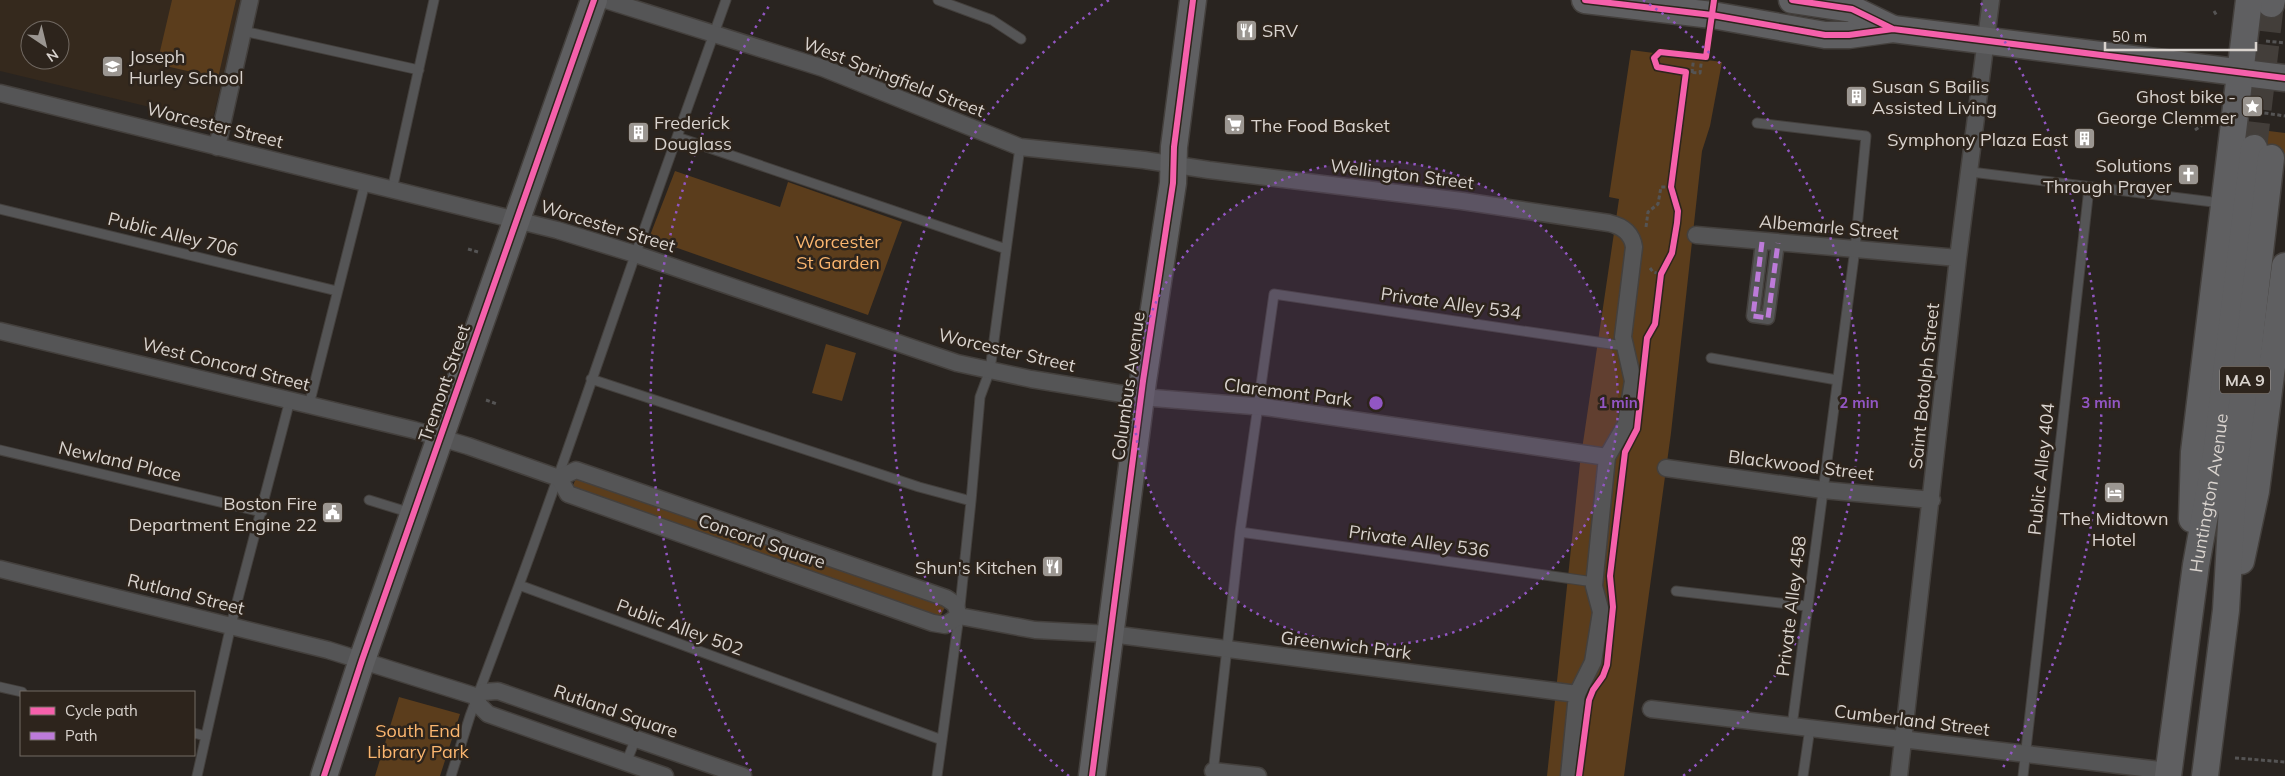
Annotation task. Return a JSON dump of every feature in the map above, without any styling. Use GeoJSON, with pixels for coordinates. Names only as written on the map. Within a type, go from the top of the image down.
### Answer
{"type":"FeatureCollection","features":[{"type":"Feature","properties":{"kind":"main road","name":"Tremont Street"},"geometry":{"type":"LineString","coordinates":[[324,776],[362,660],[442,437],[594,0]]}},
{"type":"Feature","properties":{"kind":"main road","name":"Columbus Avenue"},"geometry":{"type":"LineString","coordinates":[[1092,776],[1141,397],[1174,182],[1173,166],[1193,0]]}},
{"type":"Feature","properties":{"kind":"main road"},"geometry":{"type":"LineString","coordinates":[[1585,0],[1712,15],[1825,35],[1849,35],[1893,29],[2285,78]]}},
{"type":"Feature","properties":{"kind":"main road"},"geometry":{"type":"LineString","coordinates":[[1792,0],[1852,9],[1893,29]]}},
{"type":"Feature","properties":{"kind":"main road"},"geometry":{"type":"LineString","coordinates":[[2196,565],[2192,518],[2193,466],[2240,73],[2264,1]]}},
{"type":"Feature","properties":{"kind":"main road","name":"Huntington Avenue"},"geometry":{"type":"LineString","coordinates":[[2168,774],[2196,565],[2216,454],[2263,149],[2234,473],[2226,610],[2206,776]]}},
{"type":"Feature","properties":{"kind":"main road"},"geometry":{"type":"LineString","coordinates":[[2226,610],[2240,563],[2254,500],[2285,266]]}},
{"type":"Feature","properties":{"kind":"street"},"geometry":{"type":"LineString","coordinates":[[217,147],[250,0]]}},
{"type":"Feature","properties":{"kind":"street","name":"West Springfield Street"},"geometry":{"type":"LineString","coordinates":[[606,0],[823,68],[1020,147],[1144,160],[1173,166]]}},
{"type":"Feature","properties":{"kind":"street","name":"Saint Botolph Street"},"geometry":{"type":"LineString","coordinates":[[1899,776],[1932,500],[1958,258],[1971,172],[1991,0]]}},
{"type":"Feature","properties":{"kind":"street","name":"Worcester Street"},"geometry":{"type":"LineString","coordinates":[[0,93],[516,220],[635,254],[957,363],[1031,379],[1141,397]]}},
{"type":"Feature","properties":{"kind":"street","name":"Wellington Street"},"geometry":{"type":"LineString","coordinates":[[1173,166],[1501,207],[1609,223],[1625,230],[1632,238],[1634,252],[1623,337],[1624,346]]}},
{"type":"Feature","properties":{"kind":"street","name":"Albemarle Street"},"geometry":{"type":"LineString","coordinates":[[1696,235],[1958,258]]}},
{"type":"Feature","properties":{"kind":"street"},"geometry":{"type":"LineString","coordinates":[[1770,242],[1768,318],[1753,316],[1770,242]]}},
{"type":"Feature","properties":{"kind":"street","name":"West Concord Street"},"geometry":{"type":"LineString","coordinates":[[0,331],[442,437]]}},
{"type":"Feature","properties":{"kind":"street"},"geometry":{"type":"LineString","coordinates":[[1569,776],[1577,694],[1593,662],[1601,612],[1594,582],[1608,457],[1625,428],[1631,394],[1633,374],[1624,346]]}},
{"type":"Feature","properties":{"kind":"street","name":"Claremont Park"},"geometry":{"type":"LineString","coordinates":[[1141,397],[1258,407],[1608,457]]}},
{"type":"Feature","properties":{"kind":"street"},"geometry":{"type":"LineString","coordinates":[[442,437],[559,478]]}},
{"type":"Feature","properties":{"kind":"street","name":"Blackwood Street"},"geometry":{"type":"LineString","coordinates":[[1666,468],[1823,490],[1932,500]]}},
{"type":"Feature","properties":{"kind":"street","name":"Concord Square"},"geometry":{"type":"LineString","coordinates":[[959,616],[955,604],[946,598],[576,470],[559,478],[568,494],[945,625],[959,616],[1036,630],[1110,634]]}},
{"type":"Feature","properties":{"kind":"street","name":"Rutland Street"},"geometry":{"type":"LineString","coordinates":[[0,569],[231,625],[362,660]]}},
{"type":"Feature","properties":{"kind":"street","name":"Greenwich Park"},"geometry":{"type":"LineString","coordinates":[[1110,634],[1577,694]]}},
{"type":"Feature","properties":{"kind":"street"},"geometry":{"type":"LineString","coordinates":[[362,660],[478,697],[478,704],[488,714],[665,776]]}},
{"type":"Feature","properties":{"kind":"street","name":"Rutland Square"},"geometry":{"type":"LineString","coordinates":[[478,697],[483,692],[498,691],[743,776]]}},
{"type":"Feature","properties":{"kind":"street","name":"Cumberland Street"},"geometry":{"type":"LineString","coordinates":[[1650,709],[2026,754],[2168,774]]}},
{"type":"Feature","properties":{"kind":"street"},"geometry":{"type":"LineString","coordinates":[[1213,773],[1258,776]]}},
{"type":"Feature","properties":{"kind":"lane"},"geometry":{"type":"LineString","coordinates":[[392,190],[434,0]]}},
{"type":"Feature","properties":{"kind":"lane"},"geometry":{"type":"LineString","coordinates":[[450,776],[559,478],[591,379],[726,0]]}},
{"type":"Feature","properties":{"kind":"lane"},"geometry":{"type":"LineString","coordinates":[[938,0],[992,20],[1021,39]]}},
{"type":"Feature","properties":{"kind":"lane"},"geometry":{"type":"LineString","coordinates":[[243,31],[419,70]]}},
{"type":"Feature","properties":{"kind":"lane","name":"Private Alley 458"},"geometry":{"type":"LineString","coordinates":[[1757,123],[1866,136],[1855,249],[1806,606],[1792,726]]}},
{"type":"Feature","properties":{"kind":"lane"},"geometry":{"type":"LineString","coordinates":[[677,137],[1006,249]]}},
{"type":"Feature","properties":{"kind":"lane"},"geometry":{"type":"LineString","coordinates":[[937,776],[959,616],[972,501],[980,397],[990,370],[1020,147]]}},
{"type":"Feature","properties":{"kind":"lane"},"geometry":{"type":"LineString","coordinates":[[1971,172],[2225,204]]}},
{"type":"Feature","properties":{"kind":"lane"},"geometry":{"type":"LineString","coordinates":[[309,405],[364,183]]}},
{"type":"Feature","properties":{"kind":"lane","name":"Public Alley 404"},"geometry":{"type":"LineString","coordinates":[[2023,776],[2089,188]]}},
{"type":"Feature","properties":{"kind":"lane","name":"Public Alley 706"},"geometry":{"type":"LineString","coordinates":[[0,209],[337,291]]}},
{"type":"Feature","properties":{"kind":"lane","name":"Private Alley 534"},"geometry":{"type":"LineString","coordinates":[[1258,407],[1274,294],[1624,346]]}},
{"type":"Feature","properties":{"kind":"lane"},"geometry":{"type":"LineString","coordinates":[[1711,358],[1837,380]]}},
{"type":"Feature","properties":{"kind":"lane"},"geometry":{"type":"LineString","coordinates":[[591,379],[919,488],[972,501]]}},
{"type":"Feature","properties":{"kind":"lane"},"geometry":{"type":"LineString","coordinates":[[197,776],[231,625],[290,400]]}},
{"type":"Feature","properties":{"kind":"lane"},"geometry":{"type":"LineString","coordinates":[[1213,773],[1240,532],[1258,407]]}},
{"type":"Feature","properties":{"kind":"lane","name":"Newland Place"},"geometry":{"type":"LineString","coordinates":[[0,450],[262,512]]}},
{"type":"Feature","properties":{"kind":"lane"},"geometry":{"type":"LineString","coordinates":[[369,500],[414,514]]}},
{"type":"Feature","properties":{"kind":"lane","name":"Private Alley 536"},"geometry":{"type":"LineString","coordinates":[[1240,532],[1594,582]]}},
{"type":"Feature","properties":{"kind":"lane","name":"Public Alley 502"},"geometry":{"type":"LineString","coordinates":[[519,585],[942,740]]}},
{"type":"Feature","properties":{"kind":"lane"},"geometry":{"type":"LineString","coordinates":[[1676,592],[1806,606]]}},
{"type":"Feature","properties":{"kind":"lane"},"geometry":{"type":"LineString","coordinates":[[0,687],[20,692]]}},
{"type":"Feature","properties":{"kind":"lane"},"geometry":{"type":"LineString","coordinates":[[1803,776],[1810,728]]}},
{"type":"Feature","properties":{"kind":"lane"},"geometry":{"type":"LineString","coordinates":[[195,733],[206,736]]}},
{"type":"Feature","properties":{"kind":"lane"},"geometry":{"type":"LineString","coordinates":[[626,763],[636,738]]}},
{"type":"Feature","properties":{"kind":"path"},"geometry":{"type":"LineString","coordinates":[[2214,11],[2217,16]]}},
{"type":"Feature","properties":{"kind":"path"},"geometry":{"type":"LineString","coordinates":[[1686,55],[1706,57],[1707,50]]}},
{"type":"Feature","properties":{"kind":"path"},"geometry":{"type":"LineString","coordinates":[[1684,82],[1694,56]]}},
{"type":"Feature","properties":{"kind":"path"},"geometry":{"type":"LineString","coordinates":[[1678,71],[1700,73],[1702,56]]}},
{"type":"Feature","properties":{"kind":"path"},"geometry":{"type":"LineString","coordinates":[[2255,112],[2285,116]]}},
{"type":"Feature","properties":{"kind":"path"},"geometry":{"type":"LineString","coordinates":[[2195,130],[2205,123]]}},
{"type":"Feature","properties":{"kind":"path"},"geometry":{"type":"LineString","coordinates":[[1646,234],[1647,216],[1652,208],[1658,204],[1661,187],[1672,184],[1674,197]]}},
{"type":"Feature","properties":{"kind":"path"},"geometry":{"type":"LineString","coordinates":[[468,249],[478,252]]}},
{"type":"Feature","properties":{"kind":"path"},"geometry":{"type":"LineString","coordinates":[[1660,280],[1664,267]]}},
{"type":"Feature","properties":{"kind":"path"},"geometry":{"type":"LineString","coordinates":[[486,400],[497,404]]}},
{"type":"Feature","properties":{"kind":"path"},"geometry":{"type":"LineString","coordinates":[[2235,758],[2285,762]]}},
{"type":"Feature","properties":{"kind":"shaded area","name":"Joseph Hurley School"},"geometry":{"type":"Polygon","coordinates":[[[0,0],[242,0],[212,122],[0,71],[0,0]]]}},
{"type":"Feature","properties":{"kind":"green space"},"geometry":{"type":"Polygon","coordinates":[[[172,0],[236,0],[218,78],[157,64],[172,0]]]}},
{"type":"Feature","properties":{"kind":"green space"},"geometry":{"type":"Polygon","coordinates":[[[1631,50],[1722,62],[1710,126],[1702,151],[1671,433],[1624,776],[1547,776],[1580,463],[1619,199],[1609,197],[1631,50]]]}},
{"type":"Feature","properties":{"kind":"green space"},"geometry":{"type":"Polygon","coordinates":[[[2245,128],[2285,133],[2285,157],[2275,151],[2241,153],[2245,128]]]}},
{"type":"Feature","properties":{"kind":"green space","name":"Worcester St Garden"},"geometry":{"type":"Polygon","coordinates":[[[675,171],[780,207],[788,182],[902,222],[868,315],[649,238],[675,171]]]}},
{"type":"Feature","properties":{"kind":"green space"},"geometry":{"type":"Polygon","coordinates":[[[826,344],[856,353],[842,401],[812,393],[826,344]]]}},
{"type":"Feature","properties":{"kind":"green space"},"geometry":{"type":"Polygon","coordinates":[[[576,478],[945,607],[940,617],[572,488],[576,478]]]}},
{"type":"Feature","properties":{"kind":"green space","name":"South End Library Park"},"geometry":{"type":"Polygon","coordinates":[[[399,697],[460,714],[440,776],[375,776],[399,697]]]}},
{"type":"Feature","properties":{"kind":"tunnel"},"geometry":{"type":"LineString","coordinates":[[2254,148],[2271,4]]}},
{"type":"Feature","properties":{"kind":"marked path"},"geometry":{"type":"LineString","coordinates":[[1762,242],[1753,316],[1768,318],[1778,243]]}},
{"type":"Feature","properties":{"kind":"cycle path"},"geometry":{"type":"LineString","coordinates":[[324,776],[362,660],[594,0]]}},
{"type":"Feature","properties":{"kind":"cycle path"},"geometry":{"type":"LineString","coordinates":[[1092,776],[1143,381],[1173,183],[1174,147],[1193,0]]}},
{"type":"Feature","properties":{"kind":"cycle path"},"geometry":{"type":"LineString","coordinates":[[1585,0],[1712,15],[1825,35],[1849,35],[1893,29],[2285,78]]}},
{"type":"Feature","properties":{"kind":"cycle path"},"geometry":{"type":"LineString","coordinates":[[1579,776],[1589,700],[1607,665],[1613,607],[1610,576],[1625,452],[1637,429],[1647,338],[1655,324],[1661,274],[1672,253],[1677,223],[1678,211],[1671,187],[1686,72],[1657,67],[1654,58],[1660,52],[1706,57],[1714,0]]}},
{"type":"Feature","properties":{"kind":"cycle path"},"geometry":{"type":"LineString","coordinates":[[1792,0],[1852,9],[1893,29]]}},
{"type":"Feature","properties":{"kind":"place","name":"SRV"},"geometry":{"type":"Point","coordinates":[1246,30]}},
{"type":"Feature","properties":{"kind":"place","name":"Joseph Hurley School"},"geometry":{"type":"Point","coordinates":[113,66]}},
{"type":"Feature","properties":{"kind":"place","name":"Susan S Bailis Assisted Living"},"geometry":{"type":"Point","coordinates":[1856,96]}},
{"type":"Feature","properties":{"kind":"place","name":"Ghost bike - George Clemmer"},"geometry":{"type":"Point","coordinates":[2252,106]}},
{"type":"Feature","properties":{"kind":"place","name":"The Food Basket"},"geometry":{"type":"Point","coordinates":[1235,125]}},
{"type":"Feature","properties":{"kind":"place","name":"Frederick Douglass"},"geometry":{"type":"Point","coordinates":[638,132]}},
{"type":"Feature","properties":{"kind":"place","name":"Symphony Plaza East"},"geometry":{"type":"Point","coordinates":[2084,139]}},
{"type":"Feature","properties":{"kind":"place","name":"Solutions Through Prayer"},"geometry":{"type":"Point","coordinates":[2188,175]}},
{"type":"Feature","properties":{"kind":"place","name":"The Midtown Hotel"},"geometry":{"type":"Point","coordinates":[2114,493]}},
{"type":"Feature","properties":{"kind":"place","name":"Boston Fire Department Engine 22"},"geometry":{"type":"Point","coordinates":[333,513]}},
{"type":"Feature","properties":{"kind":"place","name":"Shun's Kitchen"},"geometry":{"type":"Point","coordinates":[1053,567]}}]}
